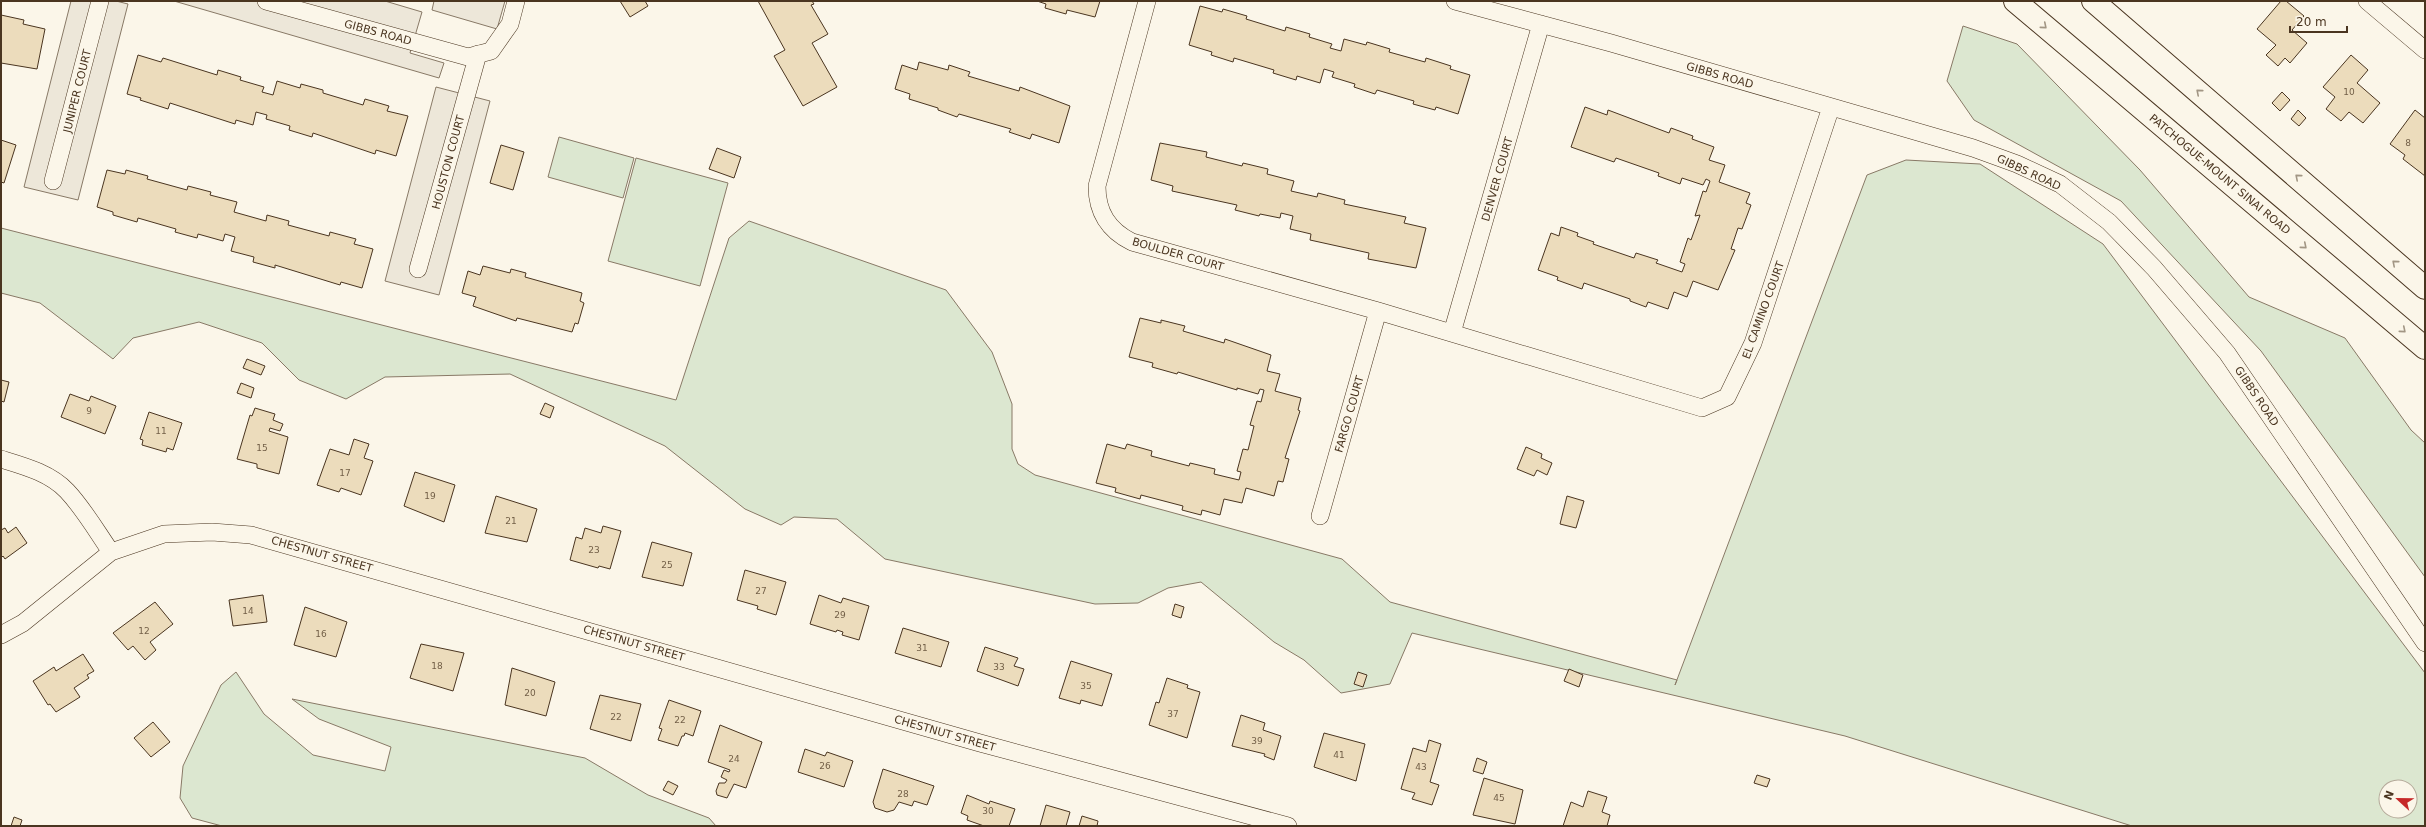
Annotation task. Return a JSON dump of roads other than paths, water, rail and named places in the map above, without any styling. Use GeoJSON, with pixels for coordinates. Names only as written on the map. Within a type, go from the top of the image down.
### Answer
{"type":"FeatureCollection","features":[{"type":"Feature","properties":{"kind":"highway","name":"PATCHOGUE-MOUNT SINAI ROAD"},"geometry":{"type":"LineString","coordinates":[[2015,1],[2425,348]]}},
{"type":"Feature","properties":{"kind":"highway"},"geometry":{"type":"LineString","coordinates":[[2093,1],[2425,288]]}},
{"type":"Feature","properties":{"kind":"street","name":"JUNIPER COURT"},"geometry":{"type":"LineString","coordinates":[[54,181],[100,1]]}},
{"type":"Feature","properties":{"kind":"street","name":"GIBBS ROAD"},"geometry":{"type":"LineString","coordinates":[[266,1],[468,56],[484,53]]}},
{"type":"Feature","properties":{"kind":"street","name":"HOUSTON COURT"},"geometry":{"type":"LineString","coordinates":[[418,269],[484,53],[510,24],[516,1]]}},
{"type":"Feature","properties":{"kind":"street","name":"BOULDER COURT"},"geometry":{"type":"LineString","coordinates":[[1147,1],[1097,186],[1099,208],[1108,226],[1114,232],[1132,242],[1452,333]]}},
{"type":"Feature","properties":{"kind":"street","name":"GIBBS ROAD"},"geometry":{"type":"LineString","coordinates":[[1455,1],[1541,24],[1973,148],[2017,164],[2060,184],[2109,222],[2154,268],[2227,353],[2425,643]]}},
{"type":"Feature","properties":{"kind":"street"},"geometry":{"type":"LineString","coordinates":[[2367,1],[2425,50]]}},
{"type":"Feature","properties":{"kind":"street","name":"DENVER COURT"},"geometry":{"type":"LineString","coordinates":[[1452,333],[1541,24]]}},
{"type":"Feature","properties":{"kind":"street","name":"EL CAMINO COURT"},"geometry":{"type":"LineString","coordinates":[[1452,333],[1702,408],[1727,397],[1753,343],[1831,107]]}},
{"type":"Feature","properties":{"kind":"street","name":"FARGO COURT"},"geometry":{"type":"LineString","coordinates":[[1320,516],[1378,312]]}},
{"type":"Feature","properties":{"kind":"street"},"geometry":{"type":"LineString","coordinates":[[1,459],[29,467],[47,476],[67,491],[111,552]]}},
{"type":"Feature","properties":{"kind":"street","name":"CHESTNUT STREET"},"geometry":{"type":"LineString","coordinates":[[1,635],[23,623],[111,552],[164,534],[212,532],[251,534],[972,741],[1288,826]]}}]}
